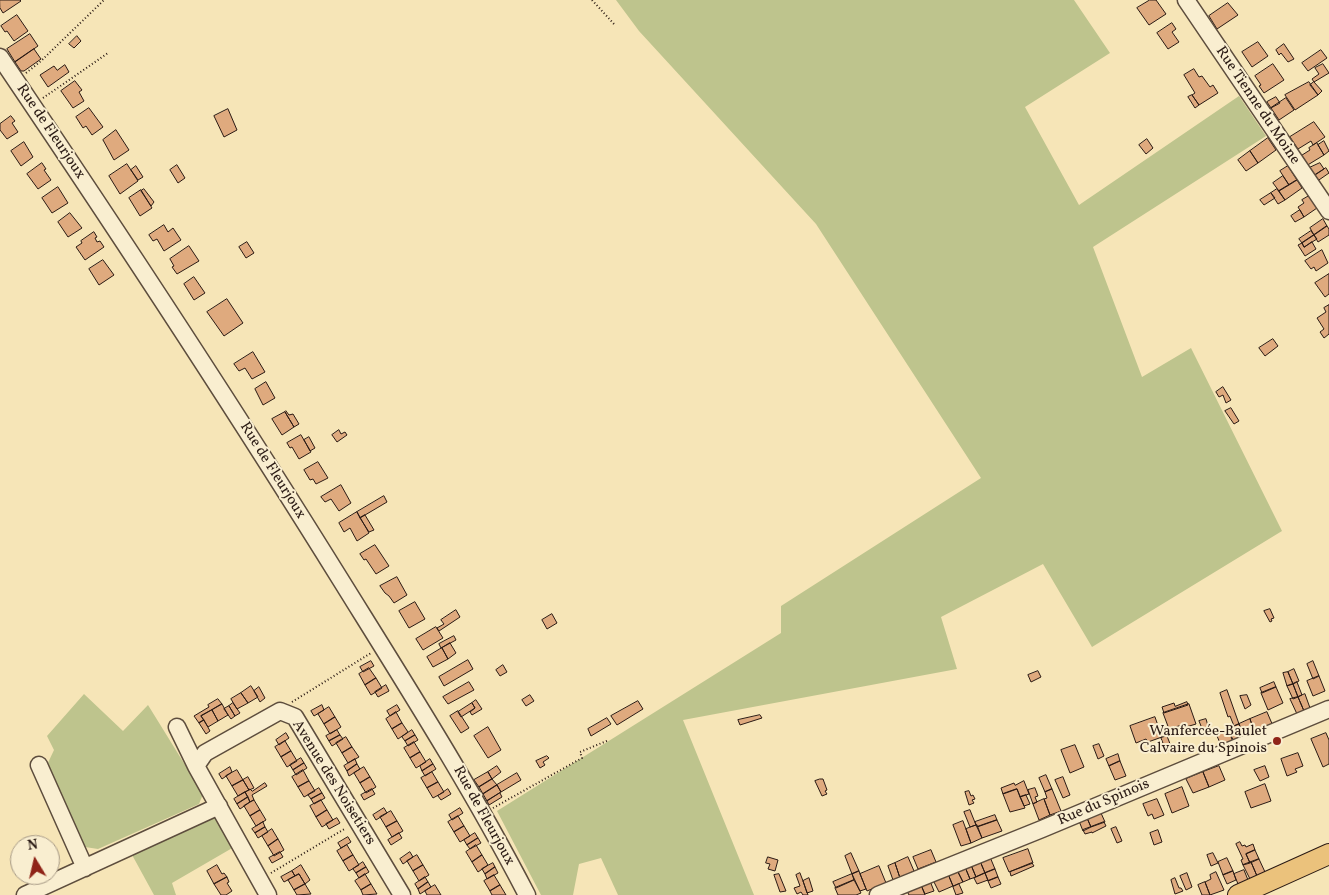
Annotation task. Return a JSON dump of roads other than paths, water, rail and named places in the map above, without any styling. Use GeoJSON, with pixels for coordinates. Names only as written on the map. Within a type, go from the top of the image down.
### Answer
{"type":"FeatureCollection","features":[{"type":"Feature","properties":{"kind":"main road"},"geometry":{"type":"LineString","coordinates":[[1238,895],[1329,854]]}},
{"type":"Feature","properties":{"kind":"street","name":"Rue Tienne du Moine"},"geometry":{"type":"LineString","coordinates":[[1186,0],[1329,211]]}},
{"type":"Feature","properties":{"kind":"street","name":"Rue de Fleurjoux"},"geometry":{"type":"LineString","coordinates":[[0,57],[228,400],[447,752],[483,813],[527,895]]}},
{"type":"Feature","properties":{"kind":"street","name":"Rue du Spinois"},"geometry":{"type":"LineString","coordinates":[[878,895],[1033,833],[1329,709]]}},
{"type":"Feature","properties":{"kind":"street","name":"Avenue des Noisetiers"},"geometry":{"type":"LineString","coordinates":[[196,766],[205,753],[280,711],[295,717],[402,895]]}},
{"type":"Feature","properties":{"kind":"street"},"geometry":{"type":"LineString","coordinates":[[177,727],[196,766],[268,895]]}},
{"type":"Feature","properties":{"kind":"street"},"geometry":{"type":"LineString","coordinates":[[39,765],[85,868]]}},
{"type":"Feature","properties":{"kind":"street"},"geometry":{"type":"LineString","coordinates":[[25,895],[219,806]]}},
{"type":"Feature","properties":{"kind":"place","name":"Wanfercée-Baulet Calvaire du Spinois"},"geometry":{"type":"Point","coordinates":[1277,741]}}]}
